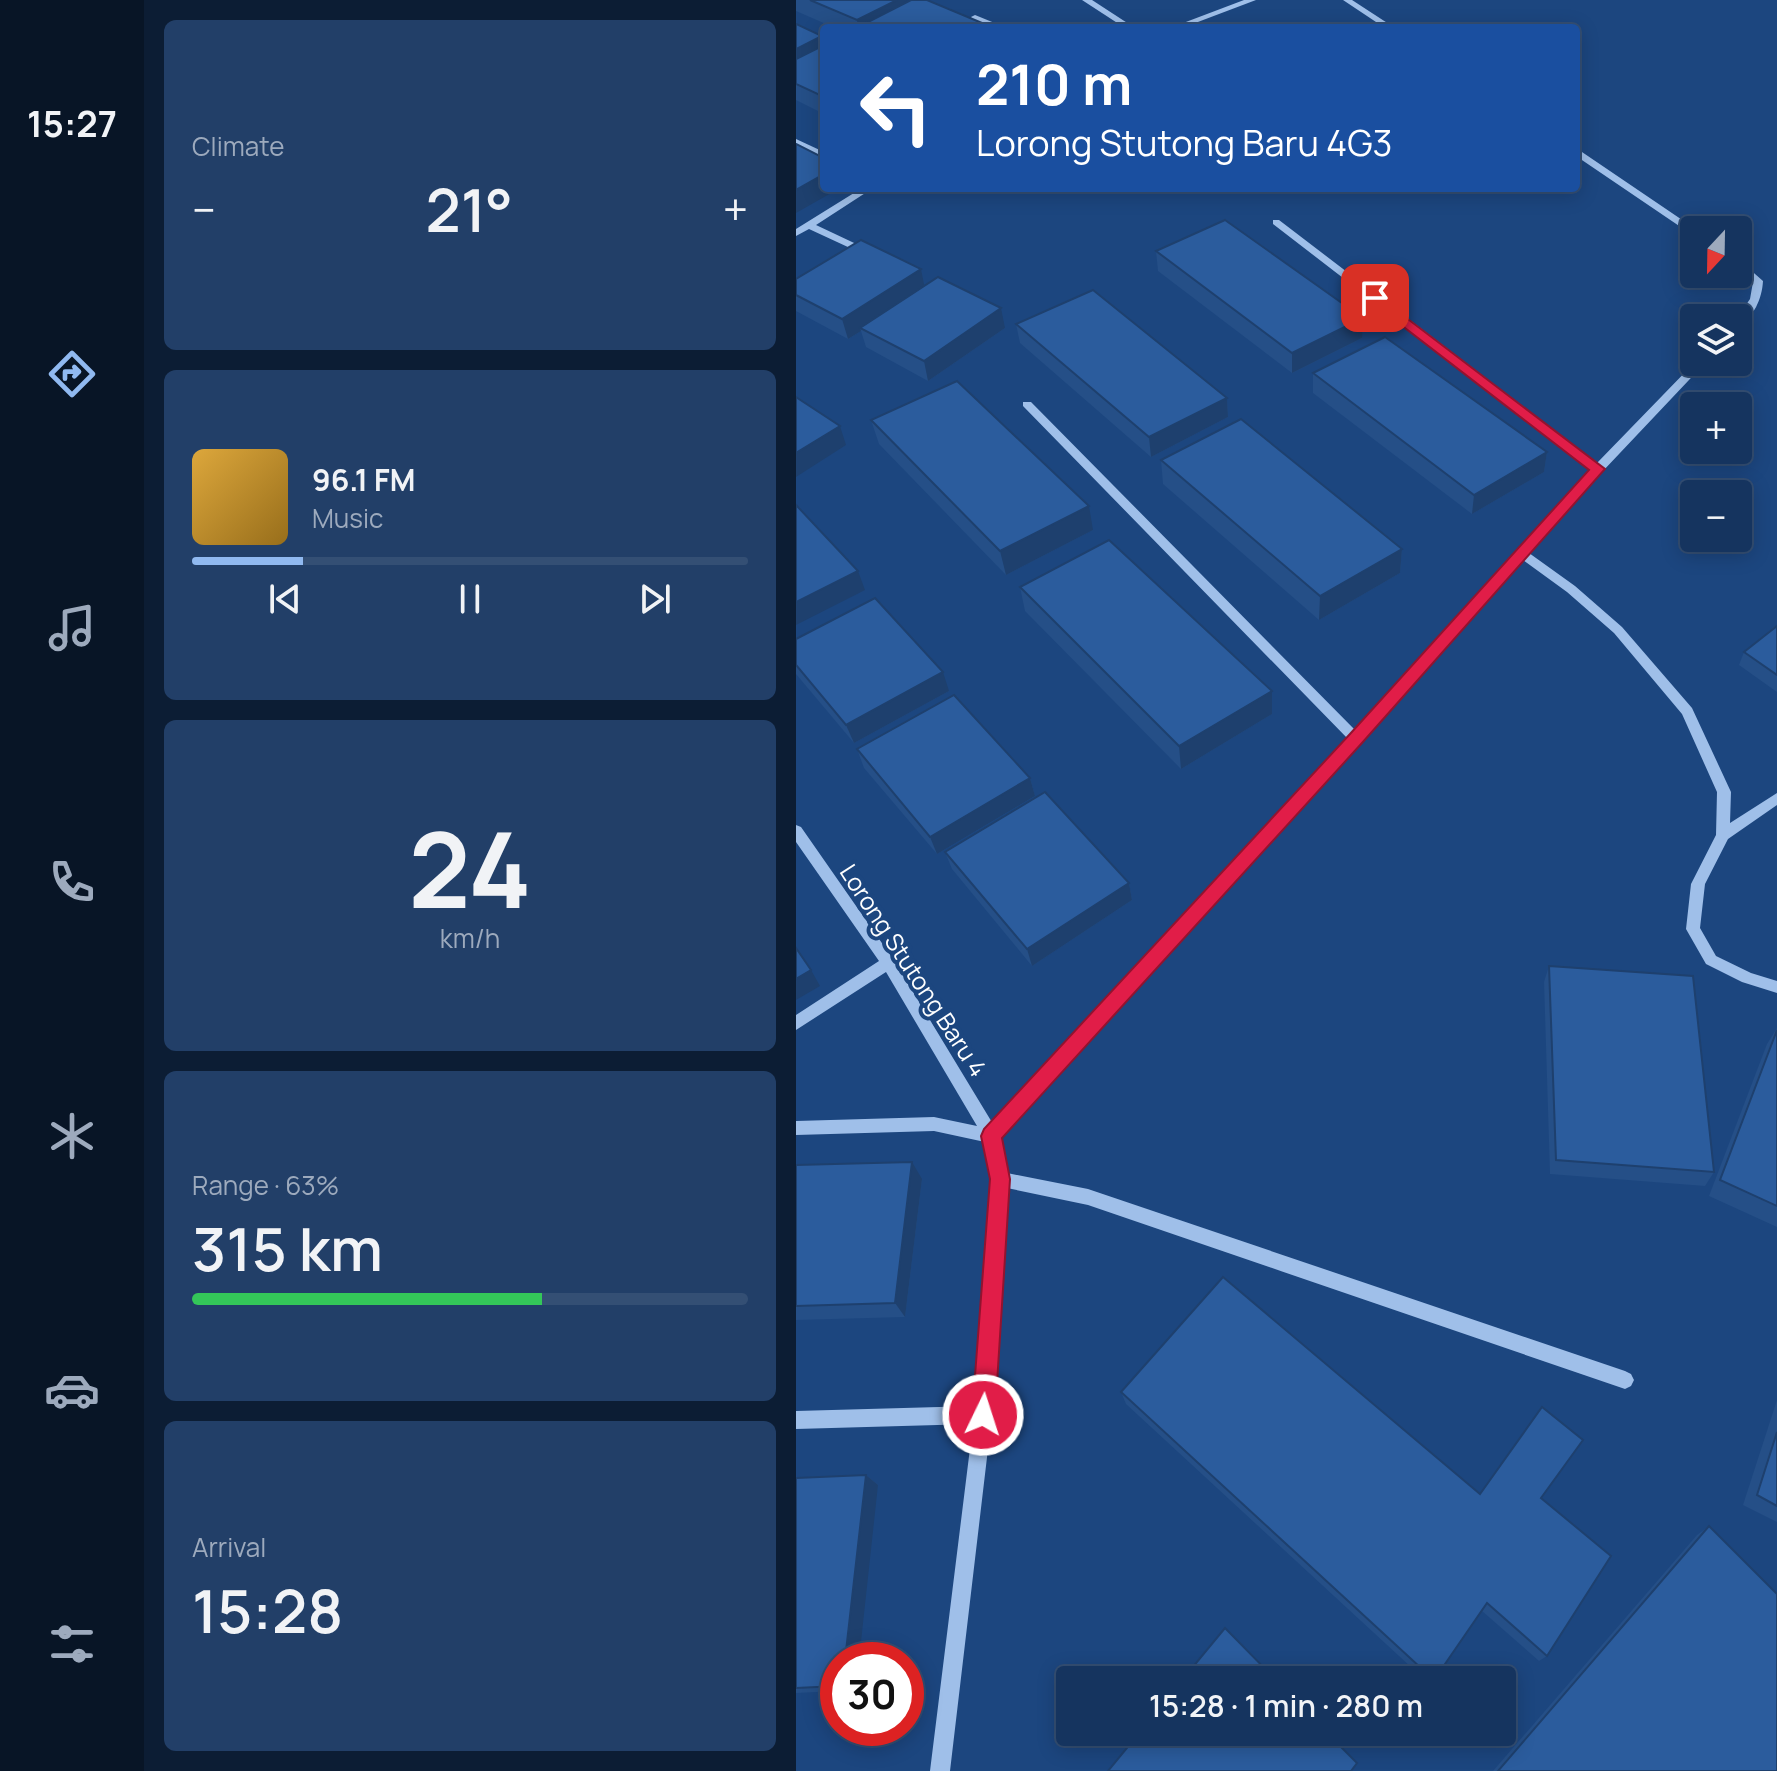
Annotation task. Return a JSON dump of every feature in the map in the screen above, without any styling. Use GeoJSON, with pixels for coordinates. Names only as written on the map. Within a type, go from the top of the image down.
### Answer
{"type":"FeatureCollection","features":[{"type":"Feature","properties":{"kind":"street"},"geometry":{"type":"LineString","coordinates":[[1086,0],[1125,24]]}},
{"type":"Feature","properties":{"kind":"street"},"geometry":{"type":"LineString","coordinates":[[1185,24],[1252,0]]}},
{"type":"Feature","properties":{"kind":"street"},"geometry":{"type":"LineString","coordinates":[[1347,0],[1385,24]]}},
{"type":"Feature","properties":{"kind":"street"},"geometry":{"type":"LineString","coordinates":[[975,17],[990,24]]}},
{"type":"Feature","properties":{"kind":"street"},"geometry":{"type":"LineString","coordinates":[[796,142],[820,153]]}},
{"type":"Feature","properties":{"kind":"street"},"geometry":{"type":"LineString","coordinates":[[1580,155],[1680,223]]}},
{"type":"Feature","properties":{"kind":"street"},"geometry":{"type":"LineString","coordinates":[[796,233],[862,192]]}},
{"type":"Feature","properties":{"kind":"street"},"geometry":{"type":"LineString","coordinates":[[1276,222],[1598,469]]}},
{"type":"Feature","properties":{"kind":"street"},"geometry":{"type":"LineString","coordinates":[[808,225],[877,257]]}},
{"type":"Feature","properties":{"kind":"street"},"geometry":{"type":"LineString","coordinates":[[1752,275],[1758,281],[1758,293],[1752,307]]}},
{"type":"Feature","properties":{"kind":"street"},"geometry":{"type":"LineString","coordinates":[[992,1136],[1356,739],[1598,469],[1688,376]]}},
{"type":"Feature","properties":{"kind":"street"},"geometry":{"type":"LineString","coordinates":[[1027,404],[1356,739]]}},
{"type":"Feature","properties":{"kind":"street"},"geometry":{"type":"LineString","coordinates":[[1522,554],[1571,589],[1618,630],[1687,711],[1724,792],[1723,835],[1698,884],[1693,929],[1711,960],[1747,978],[1777,987]]}},
{"type":"Feature","properties":{"kind":"street"},"geometry":{"type":"LineString","coordinates":[[1723,835],[1777,798]]}},
{"type":"Feature","properties":{"kind":"street","name":"Lorong Stutong Baru 4"},"geometry":{"type":"LineString","coordinates":[[796,831],[888,963],[992,1136]]}},
{"type":"Feature","properties":{"kind":"street"},"geometry":{"type":"LineString","coordinates":[[796,1023],[888,963]]}},
{"type":"Feature","properties":{"kind":"street"},"geometry":{"type":"LineString","coordinates":[[796,1128],[934,1124],[992,1136]]}},
{"type":"Feature","properties":{"kind":"street"},"geometry":{"type":"LineString","coordinates":[[940,1771],[983,1415],[1000,1179],[992,1136]]}},
{"type":"Feature","properties":{"kind":"street"},"geometry":{"type":"LineString","coordinates":[[1000,1179],[1088,1197],[1625,1380]]}},
{"type":"Feature","properties":{"kind":"street"},"geometry":{"type":"LineString","coordinates":[[796,1420],[983,1415]]}},
{"type":"Feature","properties":{"kind":"building"},"geometry":{"type":"Polygon","coordinates":[[[810,0],[897,0],[857,20],[810,0]]]}},
{"type":"Feature","properties":{"kind":"building"},"geometry":{"type":"Polygon","coordinates":[[[911,0],[927,0],[984,24],[864,24],[911,0]]]}},
{"type":"Feature","properties":{"kind":"building"},"geometry":{"type":"Polygon","coordinates":[[[796,24],[820,35],[820,37],[796,49],[796,24]]]}},
{"type":"Feature","properties":{"kind":"building"},"geometry":{"type":"Polygon","coordinates":[[[820,47],[820,95],[796,84],[796,59],[820,47]]]}},
{"type":"Feature","properties":{"kind":"building"},"geometry":{"type":"Polygon","coordinates":[[[796,144],[820,156],[820,176],[796,190],[796,144]]]}},
{"type":"Feature","properties":{"kind":"building"},"geometry":{"type":"Polygon","coordinates":[[[1225,220],[1363,318],[1292,353],[1156,251],[1225,220]]]}},
{"type":"Feature","properties":{"kind":"building"},"geometry":{"type":"Polygon","coordinates":[[[861,240],[921,269],[842,319],[796,295],[796,279],[861,240]]]}},
{"type":"Feature","properties":{"kind":"building"},"geometry":{"type":"Polygon","coordinates":[[[938,277],[1001,308],[924,361],[860,328],[938,277]]]}},
{"type":"Feature","properties":{"kind":"building"},"geometry":{"type":"Polygon","coordinates":[[[1093,290],[1227,398],[1149,437],[1016,324],[1093,290]]]}},
{"type":"Feature","properties":{"kind":"building"},"geometry":{"type":"Polygon","coordinates":[[[1385,337],[1547,452],[1474,495],[1313,373],[1385,337]]]}},
{"type":"Feature","properties":{"kind":"building"},"geometry":{"type":"Polygon","coordinates":[[[957,381],[1089,506],[1000,551],[871,420],[957,381]]]}},
{"type":"Feature","properties":{"kind":"building"},"geometry":{"type":"Polygon","coordinates":[[[796,397],[840,426],[796,453],[796,397]]]}},
{"type":"Feature","properties":{"kind":"building"},"geometry":{"type":"Polygon","coordinates":[[[1241,419],[1402,549],[1320,596],[1161,460],[1241,419]]]}},
{"type":"Feature","properties":{"kind":"building"},"geometry":{"type":"Polygon","coordinates":[[[796,505],[858,571],[796,602],[796,505]]]}},
{"type":"Feature","properties":{"kind":"building"},"geometry":{"type":"Polygon","coordinates":[[[1109,540],[1272,691],[1179,746],[1020,587],[1109,540]]]}},
{"type":"Feature","properties":{"kind":"building"},"geometry":{"type":"Polygon","coordinates":[[[875,598],[943,672],[846,725],[796,665],[796,639],[875,598]]]}},
{"type":"Feature","properties":{"kind":"building"},"geometry":{"type":"Polygon","coordinates":[[[1777,626],[1777,675],[1744,652],[1777,626]]]}},
{"type":"Feature","properties":{"kind":"building"},"geometry":{"type":"Polygon","coordinates":[[[954,695],[1030,778],[930,837],[857,749],[954,695]]]}},
{"type":"Feature","properties":{"kind":"building"},"geometry":{"type":"Polygon","coordinates":[[[1045,792],[1129,883],[1027,949],[945,852],[1045,792]]]}},
{"type":"Feature","properties":{"kind":"building"},"geometry":{"type":"Polygon","coordinates":[[[796,948],[811,970],[796,979],[796,948]]]}},
{"type":"Feature","properties":{"kind":"building"},"geometry":{"type":"Polygon","coordinates":[[[1549,966],[1693,976],[1714,1172],[1556,1160],[1549,966]]]}},
{"type":"Feature","properties":{"kind":"building"},"geometry":{"type":"Polygon","coordinates":[[[1777,1030],[1777,1206],[1720,1180],[1777,1030]]]}},
{"type":"Feature","properties":{"kind":"building"},"geometry":{"type":"Polygon","coordinates":[[[912,1162],[895,1303],[796,1306],[796,1165],[912,1162]]]}},
{"type":"Feature","properties":{"kind":"building"},"geometry":{"type":"Polygon","coordinates":[[[1223,1277],[1480,1494],[1542,1407],[1583,1440],[1541,1498],[1611,1556],[1547,1656],[1487,1603],[1444,1666],[1419,1666],[1121,1392],[1223,1277]]]}},
{"type":"Feature","properties":{"kind":"building"},"geometry":{"type":"Polygon","coordinates":[[[1777,1432],[1777,1506],[1757,1495],[1777,1432]]]}},
{"type":"Feature","properties":{"kind":"building"},"geometry":{"type":"Polygon","coordinates":[[[866,1475],[847,1642],[820,1642],[820,1687],[796,1688],[796,1478],[866,1475]]]}},
{"type":"Feature","properties":{"kind":"building"},"geometry":{"type":"Polygon","coordinates":[[[1709,1526],[1777,1594],[1777,1771],[1498,1771],[1709,1526]]]}},
{"type":"Feature","properties":{"kind":"building"},"geometry":{"type":"Polygon","coordinates":[[[1225,1628],[1262,1666],[1194,1666],[1225,1628]]]}},
{"type":"Feature","properties":{"kind":"building"},"geometry":{"type":"Polygon","coordinates":[[[1129,1746],[1340,1746],[1357,1763],[1351,1771],[1108,1771],[1129,1746]]]}},
{"type":"Feature","properties":{"kind":"route"},"geometry":{"type":"LineString","coordinates":[[983,1415],[1000,1179],[992,1136],[1356,739],[1598,469],[1375,298]]}}]}
